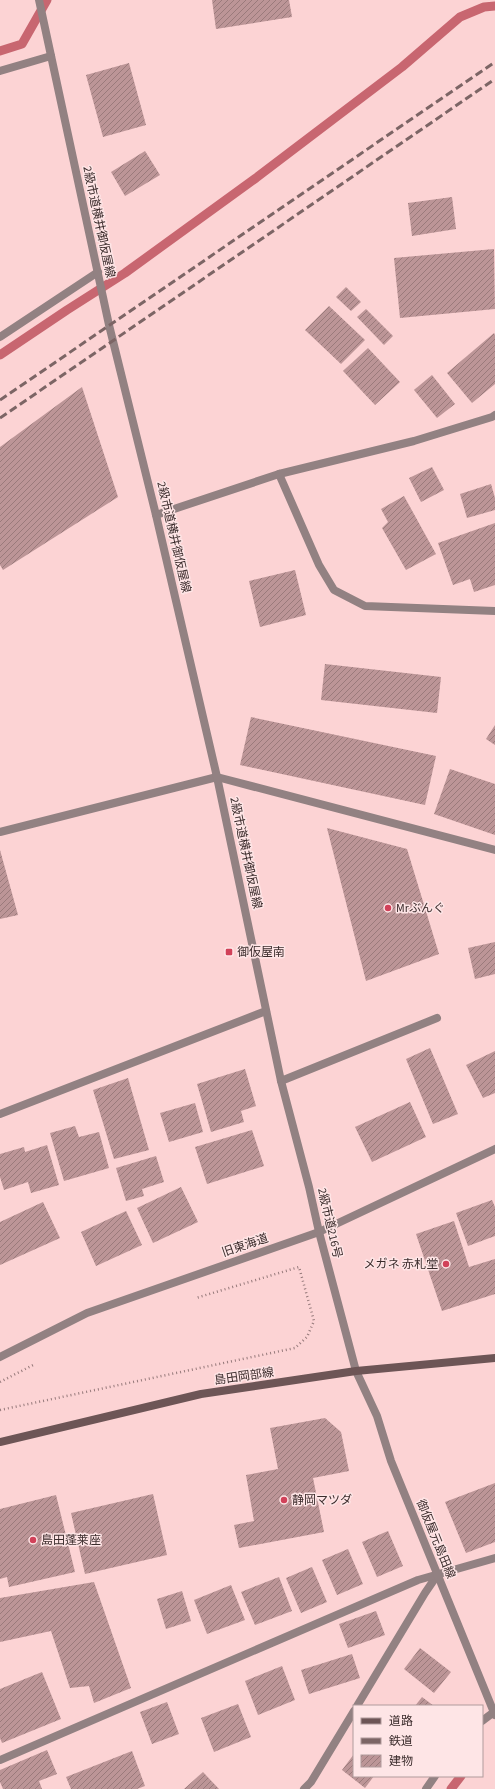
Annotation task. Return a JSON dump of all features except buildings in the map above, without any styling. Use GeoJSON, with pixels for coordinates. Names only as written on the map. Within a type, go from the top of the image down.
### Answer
{"type":"FeatureCollection","features":[{"type":"Feature","properties":{"kind":"main road","name":"島田岡部線"},"geometry":{"type":"LineString","coordinates":[[0,1442],[201,1394],[356,1371],[495,1358]]}},
{"type":"Feature","properties":{"kind":"street","name":"2級市道横井御仮屋線"},"geometry":{"type":"LineString","coordinates":[[39,0],[113,340],[156,515],[217,777],[281,1081]]}},
{"type":"Feature","properties":{"kind":"street"},"geometry":{"type":"LineString","coordinates":[[0,71],[51,56]]}},
{"type":"Feature","properties":{"kind":"street"},"geometry":{"type":"LineString","coordinates":[[0,337],[98,272]]}},
{"type":"Feature","properties":{"kind":"street"},"geometry":{"type":"LineString","coordinates":[[156,515],[279,474],[414,441],[492,417],[495,414]]}},
{"type":"Feature","properties":{"kind":"street"},"geometry":{"type":"LineString","coordinates":[[279,474],[318,565],[334,590],[365,606],[495,611]]}},
{"type":"Feature","properties":{"kind":"street"},"geometry":{"type":"LineString","coordinates":[[0,832],[217,777],[495,850]]}},
{"type":"Feature","properties":{"kind":"street"},"geometry":{"type":"LineString","coordinates":[[0,1114],[266,1011]]}},
{"type":"Feature","properties":{"kind":"street"},"geometry":{"type":"LineString","coordinates":[[281,1081],[437,1018]]}},
{"type":"Feature","properties":{"kind":"street","name":"2級市道216号"},"geometry":{"type":"LineString","coordinates":[[281,1081],[356,1371]]}},
{"type":"Feature","properties":{"kind":"street","name":"旧東海道"},"geometry":{"type":"LineString","coordinates":[[0,1357],[88,1313],[319,1232],[495,1149]]}},
{"type":"Feature","properties":{"kind":"street","name":"御仮屋元島田線"},"geometry":{"type":"LineString","coordinates":[[356,1371],[377,1416],[391,1462],[494,1714]]}},
{"type":"Feature","properties":{"kind":"street"},"geometry":{"type":"LineString","coordinates":[[0,1760],[418,1580],[495,1558]]}},
{"type":"Feature","properties":{"kind":"street"},"geometry":{"type":"LineString","coordinates":[[358,1705],[438,1574]]}},
{"type":"Feature","properties":{"kind":"street"},"geometry":{"type":"LineString","coordinates":[[304,1789],[312,1782],[353,1713]]}},
{"type":"Feature","properties":{"kind":"street"},"geometry":{"type":"LineString","coordinates":[[483,1720],[494,1714]]}},
{"type":"Feature","properties":{"kind":"street"},"geometry":{"type":"LineString","coordinates":[[426,1789],[434,1777]]}},
{"type":"Feature","properties":{"kind":"path"},"geometry":{"type":"LineString","coordinates":[[0,1410],[295,1348],[307,1337],[314,1321],[299,1267],[195,1298]]}},
{"type":"Feature","properties":{"kind":"path"},"geometry":{"type":"LineString","coordinates":[[0,1382],[40,1361]]}},
{"type":"Feature","properties":{"kind":"waterway"},"geometry":{"type":"LineString","coordinates":[[0,51],[22,44],[47,0]]}},
{"type":"Feature","properties":{"kind":"waterway"},"geometry":{"type":"LineString","coordinates":[[0,355],[125,273],[256,178],[402,67],[460,17],[484,7],[495,6]]}},
{"type":"Feature","properties":{"kind":"waterway"},"geometry":{"type":"LineString","coordinates":[[451,1789],[460,1777]]}},
{"type":"Feature","properties":{"kind":"railway"},"geometry":{"type":"LineString","coordinates":[[0,400],[495,62]]}},
{"type":"Feature","properties":{"kind":"railway"},"geometry":{"type":"LineString","coordinates":[[0,418],[495,79]]}},
{"type":"Feature","properties":{"kind":"place","name":"Mrぶんぐ"},"geometry":{"type":"Point","coordinates":[388,908]}},
{"type":"Feature","properties":{"kind":"place","name":"御仮屋南"},"geometry":{"type":"Point","coordinates":[229,952]}},
{"type":"Feature","properties":{"kind":"place","name":"メガネ 赤札堂"},"geometry":{"type":"Point","coordinates":[446,1264]}},
{"type":"Feature","properties":{"kind":"place","name":"静岡マツダ"},"geometry":{"type":"Point","coordinates":[284,1500]}},
{"type":"Feature","properties":{"kind":"place","name":"島田蓬莱座"},"geometry":{"type":"Point","coordinates":[33,1540]}}]}
